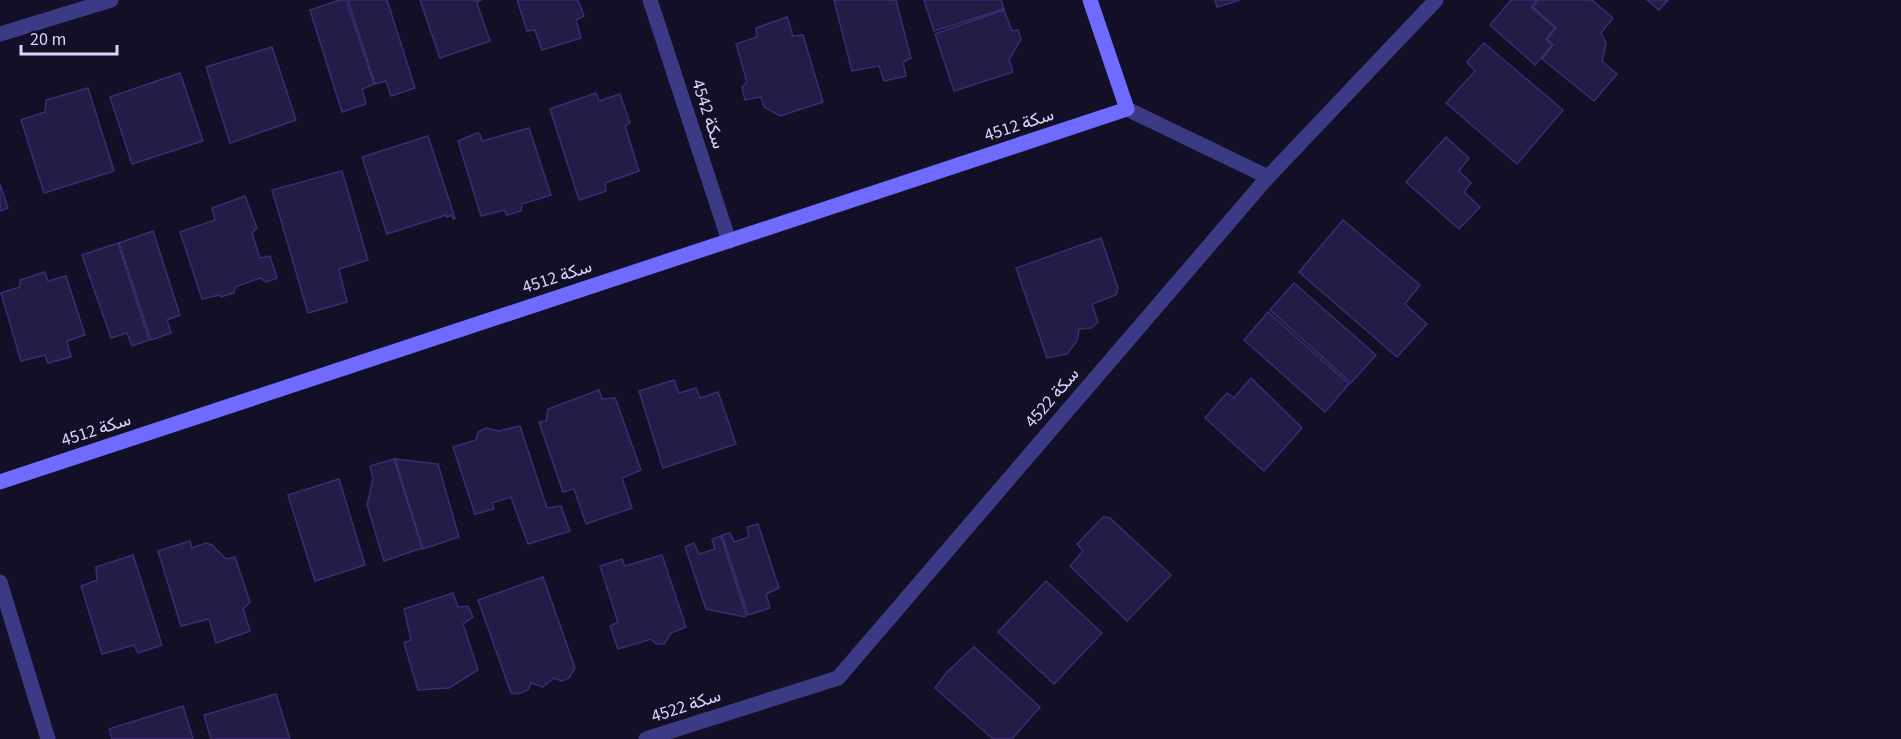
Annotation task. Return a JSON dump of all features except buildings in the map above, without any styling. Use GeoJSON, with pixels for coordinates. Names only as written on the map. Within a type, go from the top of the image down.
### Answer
{"type":"FeatureCollection","features":[{"type":"Feature","properties":{"kind":"street"},"geometry":{"type":"LineString","coordinates":[[0,34],[111,0]]}},
{"type":"Feature","properties":{"kind":"street","name":"سكة 4542"},"geometry":{"type":"LineString","coordinates":[[650,0],[729,241]]}},
{"type":"Feature","properties":{"kind":"street"},"geometry":{"type":"LineString","coordinates":[[1090,0],[1127,110],[1268,177]]}},
{"type":"Feature","properties":{"kind":"street","name":"سكة 4522"},"geometry":{"type":"LineString","coordinates":[[646,739],[838,678],[1268,177],[1436,0]]}},
{"type":"Feature","properties":{"kind":"street","name":"سكة 4512"},"geometry":{"type":"LineString","coordinates":[[0,482],[1127,110]]}},
{"type":"Feature","properties":{"kind":"street"},"geometry":{"type":"LineString","coordinates":[[0,582],[48,739]]}}]}
